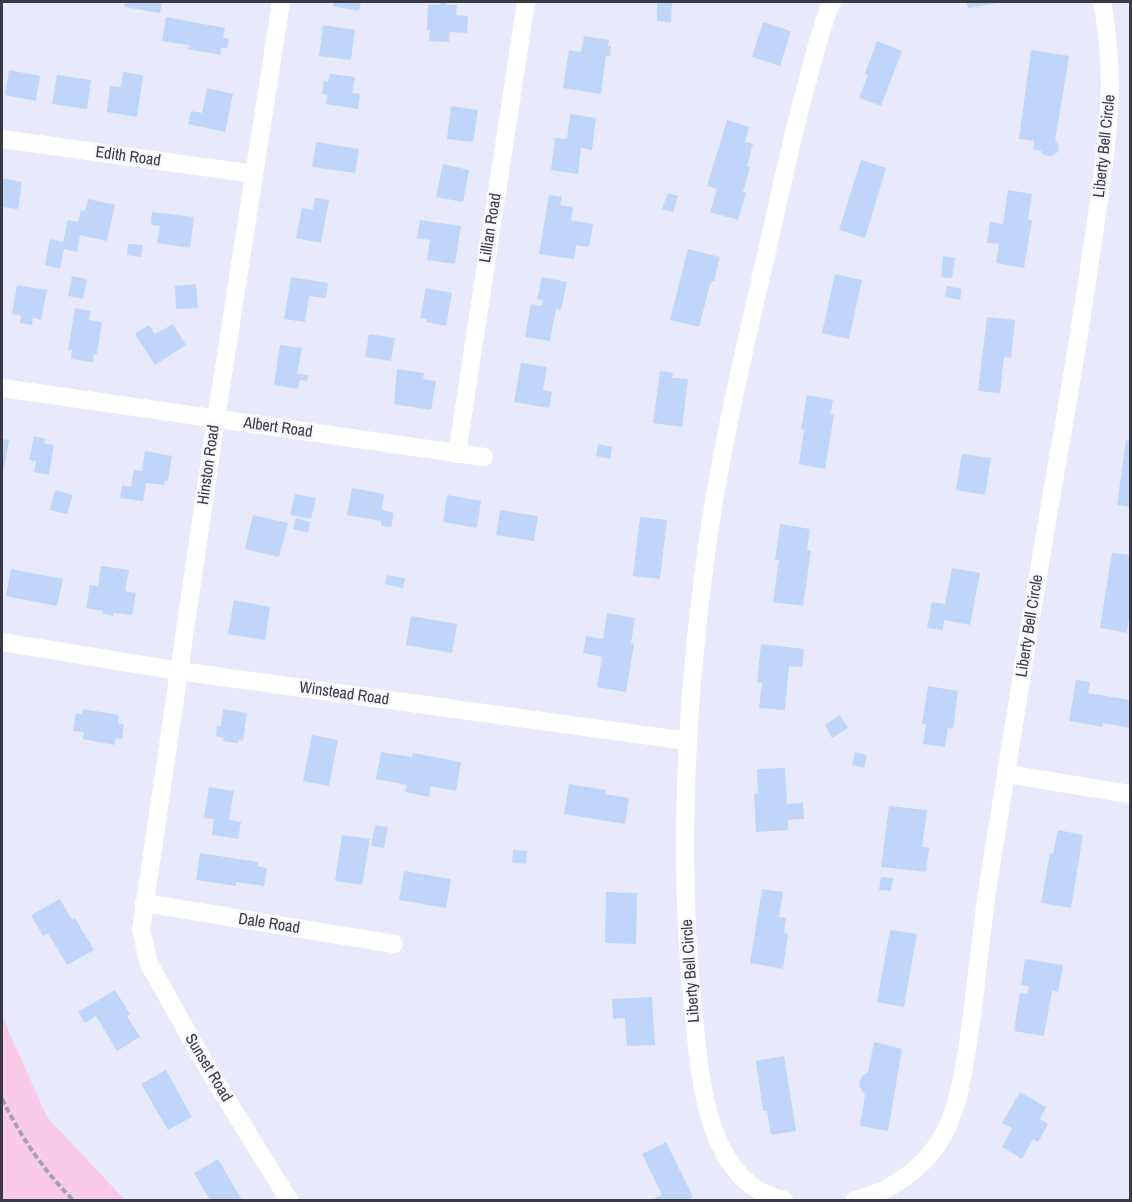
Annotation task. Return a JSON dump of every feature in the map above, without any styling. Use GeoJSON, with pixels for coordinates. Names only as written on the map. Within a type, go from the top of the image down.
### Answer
{"type":"FeatureCollection","features":[{"type":"Feature","properties":{"kind":"street","name":"Hinston Road"},"geometry":{"type":"LineString","coordinates":[[141,930],[216,419],[281,2]]}},
{"type":"Feature","properties":{"kind":"street","name":"Lillian Road"},"geometry":{"type":"LineString","coordinates":[[457,453],[526,2]]}},
{"type":"Feature","properties":{"kind":"street","name":"Liberty Bell Circle"},"geometry":{"type":"LineString","coordinates":[[784,1200],[773,1198],[750,1184],[731,1165],[716,1136],[705,1099],[696,1040],[687,950],[685,888],[687,741],[694,653],[709,537],[729,427],[794,131],[819,39],[832,2]]}},
{"type":"Feature","properties":{"kind":"street","name":"Liberty Bell Circle"},"geometry":{"type":"LineString","coordinates":[[855,1200],[869,1197],[898,1182],[916,1169],[933,1151],[947,1127],[956,1103],[965,1062],[991,866],[1047,515],[1080,331],[1105,159],[1111,74],[1108,32],[1102,2]]}},
{"type":"Feature","properties":{"kind":"street","name":"Edith Road"},"geometry":{"type":"LineString","coordinates":[[2,140],[254,174]]}},
{"type":"Feature","properties":{"kind":"street","name":"Albert Road"},"geometry":{"type":"LineString","coordinates":[[2,388],[484,457]]}},
{"type":"Feature","properties":{"kind":"street","name":"Winstead Road"},"geometry":{"type":"LineString","coordinates":[[2,642],[179,670],[687,741]]}},
{"type":"Feature","properties":{"kind":"street"},"geometry":{"type":"LineString","coordinates":[[1006,774],[1131,794]]}},
{"type":"Feature","properties":{"kind":"street","name":"Dale Road"},"geometry":{"type":"LineString","coordinates":[[144,903],[394,944]]}},
{"type":"Feature","properties":{"kind":"street","name":"Sunset Road"},"geometry":{"type":"LineString","coordinates":[[141,930],[149,964],[211,1074],[289,1200]]}},
{"type":"Feature","properties":{"kind":"path"},"geometry":{"type":"LineString","coordinates":[[2,1099],[24,1141],[49,1175],[73,1200]]}},
{"type":"Feature","properties":{"kind":"shaded area"},"geometry":{"type":"Polygon","coordinates":[[[2,1016],[47,1117],[125,1200],[2,1200],[2,1016]]]}},
{"type":"Feature","properties":{"kind":"building"},"geometry":{"type":"Polygon","coordinates":[[[125,2],[162,2],[160,13],[124,7],[125,2]]]}},
{"type":"Feature","properties":{"kind":"building"},"geometry":{"type":"Polygon","coordinates":[[[334,2],[361,2],[359,11],[333,6],[334,2]]]}},
{"type":"Feature","properties":{"kind":"building"},"geometry":{"type":"Polygon","coordinates":[[[440,2],[457,5],[456,15],[468,16],[467,33],[450,32],[449,42],[429,41],[428,5],[440,5],[440,2]]]}},
{"type":"Feature","properties":{"kind":"building"},"geometry":{"type":"Polygon","coordinates":[[[657,2],[672,2],[671,22],[657,21],[657,2]]]}},
{"type":"Feature","properties":{"kind":"building"},"geometry":{"type":"Polygon","coordinates":[[[966,2],[998,2],[998,3],[968,8],[966,2]]]}},
{"type":"Feature","properties":{"kind":"building"},"geometry":{"type":"Polygon","coordinates":[[[166,17],[225,28],[223,38],[229,39],[227,48],[221,48],[220,55],[188,49],[189,45],[162,41],[166,17]]]}},
{"type":"Feature","properties":{"kind":"building"},"geometry":{"type":"Polygon","coordinates":[[[763,22],[791,31],[780,66],[752,57],[763,22]]]}},
{"type":"Feature","properties":{"kind":"building"},"geometry":{"type":"Polygon","coordinates":[[[323,25],[355,30],[351,60],[319,56],[323,25]]]}},
{"type":"Feature","properties":{"kind":"building"},"geometry":{"type":"Polygon","coordinates":[[[584,36],[609,40],[608,46],[611,46],[610,56],[606,56],[601,94],[563,88],[569,50],[581,52],[584,36]]]}},
{"type":"Feature","properties":{"kind":"building"},"geometry":{"type":"Polygon","coordinates":[[[877,41],[902,51],[881,106],[859,98],[868,75],[865,73],[877,41]]]}},
{"type":"Feature","properties":{"kind":"building"},"geometry":{"type":"Polygon","coordinates":[[[1031,50],[1069,56],[1055,140],[1059,146],[1058,152],[1051,156],[1033,149],[1034,141],[1019,139],[1031,50]]]}},
{"type":"Feature","properties":{"kind":"building"},"geometry":{"type":"Polygon","coordinates":[[[9,70],[40,76],[36,101],[5,95],[9,70]]]}},
{"type":"Feature","properties":{"kind":"building"},"geometry":{"type":"Polygon","coordinates":[[[123,72],[143,75],[137,117],[107,112],[110,86],[121,87],[123,72]]]}},
{"type":"Feature","properties":{"kind":"building"},"geometry":{"type":"Polygon","coordinates":[[[330,74],[355,77],[352,93],[360,94],[358,109],[326,104],[327,95],[322,94],[324,81],[328,82],[330,74]]]}},
{"type":"Feature","properties":{"kind":"building"},"geometry":{"type":"Polygon","coordinates":[[[57,75],[91,80],[87,109],[52,104],[57,75]]]}},
{"type":"Feature","properties":{"kind":"building"},"geometry":{"type":"Polygon","coordinates":[[[207,88],[233,94],[225,132],[188,124],[191,111],[202,113],[207,88]]]}},
{"type":"Feature","properties":{"kind":"building"},"geometry":{"type":"Polygon","coordinates":[[[451,106],[478,110],[473,142],[447,139],[451,106]]]}},
{"type":"Feature","properties":{"kind":"building"},"geometry":{"type":"Polygon","coordinates":[[[570,114],[596,118],[592,150],[581,148],[578,174],[551,170],[555,138],[567,139],[570,114]]]}},
{"type":"Feature","properties":{"kind":"building"},"geometry":{"type":"Polygon","coordinates":[[[727,120],[749,127],[745,142],[753,144],[743,192],[746,193],[738,220],[710,212],[717,189],[707,186],[727,120]]]}},
{"type":"Feature","properties":{"kind":"building"},"geometry":{"type":"Polygon","coordinates":[[[316,142],[359,149],[355,173],[312,167],[316,142]]]}},
{"type":"Feature","properties":{"kind":"building"},"geometry":{"type":"Polygon","coordinates":[[[861,160],[886,168],[865,238],[839,230],[861,160]]]}},
{"type":"Feature","properties":{"kind":"building"},"geometry":{"type":"Polygon","coordinates":[[[443,164],[469,170],[463,202],[436,197],[443,164]]]}},
{"type":"Feature","properties":{"kind":"building"},"geometry":{"type":"Polygon","coordinates":[[[2,178],[22,182],[18,209],[2,207],[2,178]]]}},
{"type":"Feature","properties":{"kind":"building"},"geometry":{"type":"Polygon","coordinates":[[[1008,190],[1032,194],[1028,220],[1032,220],[1024,268],[996,263],[999,244],[987,243],[990,222],[1003,224],[1008,190]]]}},
{"type":"Feature","properties":{"kind":"building"},"geometry":{"type":"Polygon","coordinates":[[[668,193],[678,196],[673,212],[662,209],[668,193]]]}},
{"type":"Feature","properties":{"kind":"building"},"geometry":{"type":"Polygon","coordinates":[[[549,195],[562,197],[560,205],[573,207],[571,220],[593,224],[589,247],[576,245],[574,259],[539,254],[549,195]]]}},
{"type":"Feature","properties":{"kind":"building"},"geometry":{"type":"Polygon","coordinates":[[[315,198],[329,200],[321,243],[296,238],[302,208],[313,210],[315,198]]]}},
{"type":"Feature","properties":{"kind":"building"},"geometry":{"type":"Polygon","coordinates":[[[88,199],[115,205],[107,241],[80,235],[77,252],[64,249],[60,269],[45,265],[50,239],[63,242],[68,220],[78,222],[81,210],[85,211],[88,199]]]}},
{"type":"Feature","properties":{"kind":"building"},"geometry":{"type":"Polygon","coordinates":[[[152,212],[194,217],[190,248],[157,243],[160,226],[151,225],[152,212]]]}},
{"type":"Feature","properties":{"kind":"building"},"geometry":{"type":"Polygon","coordinates":[[[420,220],[461,226],[455,264],[427,260],[430,240],[417,238],[420,220]]]}},
{"type":"Feature","properties":{"kind":"building"},"geometry":{"type":"Polygon","coordinates":[[[128,244],[143,245],[141,257],[127,255],[128,244]]]}},
{"type":"Feature","properties":{"kind":"building"},"geometry":{"type":"Polygon","coordinates":[[[688,249],[720,257],[699,327],[670,320],[688,249]]]}},
{"type":"Feature","properties":{"kind":"building"},"geometry":{"type":"Polygon","coordinates":[[[943,256],[955,258],[952,278],[941,277],[943,256]]]}},
{"type":"Feature","properties":{"kind":"building"},"geometry":{"type":"Polygon","coordinates":[[[835,274],[862,280],[849,339],[822,333],[835,274]]]}},
{"type":"Feature","properties":{"kind":"building"},"geometry":{"type":"Polygon","coordinates":[[[72,276],[87,279],[83,299],[68,296],[72,276]]]}},
{"type":"Feature","properties":{"kind":"building"},"geometry":{"type":"Polygon","coordinates":[[[291,277],[328,283],[326,298],[309,296],[305,322],[284,319],[291,277]]]}},
{"type":"Feature","properties":{"kind":"building"},"geometry":{"type":"Polygon","coordinates":[[[542,277],[567,282],[561,310],[556,309],[550,341],[525,337],[531,304],[542,306],[543,300],[537,299],[542,277]]]}},
{"type":"Feature","properties":{"kind":"building"},"geometry":{"type":"Polygon","coordinates":[[[196,284],[198,308],[176,309],[175,286],[196,284]]]}},
{"type":"Feature","properties":{"kind":"building"},"geometry":{"type":"Polygon","coordinates":[[[17,285],[47,290],[41,320],[33,318],[32,325],[20,323],[21,316],[12,314],[17,285]]]}},
{"type":"Feature","properties":{"kind":"building"},"geometry":{"type":"Polygon","coordinates":[[[947,286],[962,289],[960,300],[945,297],[947,286]]]}},
{"type":"Feature","properties":{"kind":"building"},"geometry":{"type":"Polygon","coordinates":[[[426,288],[452,293],[446,326],[426,322],[427,319],[420,318],[426,288]]]}},
{"type":"Feature","properties":{"kind":"building"},"geometry":{"type":"Polygon","coordinates":[[[75,308],[91,311],[89,320],[102,322],[97,354],[94,354],[93,362],[71,359],[72,350],[68,350],[75,308]]]}},
{"type":"Feature","properties":{"kind":"building"},"geometry":{"type":"Polygon","coordinates":[[[987,317],[1015,320],[1011,358],[1004,357],[1000,393],[978,391],[987,317]]]}},
{"type":"Feature","properties":{"kind":"building"},"geometry":{"type":"Polygon","coordinates":[[[173,324],[186,345],[155,365],[135,334],[149,325],[155,334],[173,324]]]}},
{"type":"Feature","properties":{"kind":"building"},"geometry":{"type":"Polygon","coordinates":[[[369,334],[395,338],[391,361],[365,357],[369,334]]]}},
{"type":"Feature","properties":{"kind":"building"},"geometry":{"type":"Polygon","coordinates":[[[280,345],[302,348],[297,374],[308,375],[307,381],[300,380],[298,389],[274,385],[280,345]]]}},
{"type":"Feature","properties":{"kind":"building"},"geometry":{"type":"Polygon","coordinates":[[[521,363],[547,367],[543,390],[552,392],[549,408],[514,402],[521,363]]]}},
{"type":"Feature","properties":{"kind":"building"},"geometry":{"type":"Polygon","coordinates":[[[397,369],[424,373],[423,379],[436,381],[431,410],[394,404],[397,369]]]}},
{"type":"Feature","properties":{"kind":"building"},"geometry":{"type":"Polygon","coordinates":[[[660,371],[673,373],[672,378],[688,379],[682,427],[653,423],[660,371]]]}},
{"type":"Feature","properties":{"kind":"building"},"geometry":{"type":"Polygon","coordinates":[[[807,395],[833,400],[830,414],[834,415],[825,469],[799,464],[804,430],[801,429],[807,395]]]}},
{"type":"Feature","properties":{"kind":"building"},"geometry":{"type":"Polygon","coordinates":[[[34,436],[45,439],[44,443],[54,445],[49,475],[34,472],[36,461],[29,460],[34,436]]]}},
{"type":"Feature","properties":{"kind":"building"},"geometry":{"type":"Polygon","coordinates":[[[2,439],[9,440],[3,474],[2,473],[2,439]]]}},
{"type":"Feature","properties":{"kind":"building"},"geometry":{"type":"Polygon","coordinates":[[[1126,440],[1130,441],[1130,507],[1117,505],[1126,440]]]}},
{"type":"Feature","properties":{"kind":"building"},"geometry":{"type":"Polygon","coordinates":[[[598,444],[612,447],[610,459],[596,456],[598,444]]]}},
{"type":"Feature","properties":{"kind":"building"},"geometry":{"type":"Polygon","coordinates":[[[145,451],[172,456],[168,481],[165,480],[164,485],[146,483],[143,501],[120,498],[122,485],[131,487],[134,470],[142,471],[145,451]]]}},
{"type":"Feature","properties":{"kind":"building"},"geometry":{"type":"Polygon","coordinates":[[[962,454],[991,458],[985,495],[956,490],[962,454]]]}},
{"type":"Feature","properties":{"kind":"building"},"geometry":{"type":"Polygon","coordinates":[[[352,488],[384,494],[382,510],[394,513],[391,527],[381,526],[381,521],[347,515],[352,488]]]}},
{"type":"Feature","properties":{"kind":"building"},"geometry":{"type":"Polygon","coordinates":[[[55,490],[73,495],[67,514],[50,510],[55,490]]]}},
{"type":"Feature","properties":{"kind":"building"},"geometry":{"type":"Polygon","coordinates":[[[295,494],[316,498],[311,519],[290,515],[295,494]]]}},
{"type":"Feature","properties":{"kind":"building"},"geometry":{"type":"Polygon","coordinates":[[[447,495],[481,501],[477,528],[443,522],[447,495]]]}},
{"type":"Feature","properties":{"kind":"building"},"geometry":{"type":"Polygon","coordinates":[[[500,510],[538,516],[534,541],[496,535],[500,510]]]}},
{"type":"Feature","properties":{"kind":"building"},"geometry":{"type":"Polygon","coordinates":[[[253,515],[288,523],[279,557],[245,549],[253,515]]]}},
{"type":"Feature","properties":{"kind":"building"},"geometry":{"type":"Polygon","coordinates":[[[640,517],[667,520],[660,579],[633,576],[640,517]]]}},
{"type":"Feature","properties":{"kind":"building"},"geometry":{"type":"Polygon","coordinates":[[[296,518],[310,522],[308,533],[293,529],[296,518]]]}},
{"type":"Feature","properties":{"kind":"building"},"geometry":{"type":"Polygon","coordinates":[[[780,524],[810,529],[807,550],[811,551],[803,606],[773,602],[779,560],[775,560],[780,524]]]}},
{"type":"Feature","properties":{"kind":"building"},"geometry":{"type":"Polygon","coordinates":[[[1112,553],[1130,555],[1130,610],[1127,633],[1100,628],[1112,553]]]}},
{"type":"Feature","properties":{"kind":"building"},"geometry":{"type":"Polygon","coordinates":[[[101,566],[129,570],[125,591],[136,593],[132,615],[114,613],[113,616],[103,614],[103,611],[86,608],[90,585],[98,586],[101,566]]]}},
{"type":"Feature","properties":{"kind":"building"},"geometry":{"type":"Polygon","coordinates":[[[952,568],[980,573],[970,625],[944,620],[943,630],[927,628],[932,602],[945,604],[952,568]]]}},
{"type":"Feature","properties":{"kind":"building"},"geometry":{"type":"Polygon","coordinates":[[[11,569],[63,579],[57,606],[6,596],[11,569]]]}},
{"type":"Feature","properties":{"kind":"building"},"geometry":{"type":"Polygon","coordinates":[[[387,575],[405,578],[403,588],[385,584],[387,575]]]}},
{"type":"Feature","properties":{"kind":"building"},"geometry":{"type":"Polygon","coordinates":[[[234,600],[270,607],[265,640],[228,634],[234,600]]]}},
{"type":"Feature","properties":{"kind":"building"},"geometry":{"type":"Polygon","coordinates":[[[607,613],[635,618],[631,643],[634,644],[626,692],[597,687],[602,657],[583,653],[586,636],[603,639],[607,613]]]}},
{"type":"Feature","properties":{"kind":"building"},"geometry":{"type":"Polygon","coordinates":[[[411,616],[457,624],[452,653],[406,645],[411,616]]]}},
{"type":"Feature","properties":{"kind":"building"},"geometry":{"type":"Polygon","coordinates":[[[761,644],[804,649],[802,667],[789,666],[785,710],[759,708],[762,683],[757,682],[761,644]]]}},
{"type":"Feature","properties":{"kind":"building"},"geometry":{"type":"Polygon","coordinates":[[[1076,680],[1090,682],[1088,693],[1130,700],[1129,728],[1103,723],[1103,727],[1069,721],[1076,680]]]}},
{"type":"Feature","properties":{"kind":"building"},"geometry":{"type":"Polygon","coordinates":[[[928,686],[958,691],[953,729],[948,728],[945,747],[923,744],[926,724],[922,724],[928,686]]]}},
{"type":"Feature","properties":{"kind":"building"},"geometry":{"type":"Polygon","coordinates":[[[83,709],[119,715],[118,723],[124,724],[122,739],[116,738],[114,745],[83,739],[84,732],[73,731],[76,713],[82,714],[83,709]]]}},
{"type":"Feature","properties":{"kind":"building"},"geometry":{"type":"Polygon","coordinates":[[[223,709],[247,713],[243,741],[239,740],[238,743],[223,741],[224,738],[216,736],[217,726],[221,726],[223,709]]]}},
{"type":"Feature","properties":{"kind":"building"},"geometry":{"type":"Polygon","coordinates":[[[840,715],[848,728],[832,738],[825,725],[840,715]]]}},
{"type":"Feature","properties":{"kind":"building"},"geometry":{"type":"Polygon","coordinates":[[[312,735],[338,740],[329,786],[303,781],[312,735]]]}},
{"type":"Feature","properties":{"kind":"building"},"geometry":{"type":"Polygon","coordinates":[[[381,752],[412,757],[413,753],[461,762],[456,791],[430,786],[429,797],[405,792],[407,785],[376,779],[381,752]]]}},
{"type":"Feature","properties":{"kind":"building"},"geometry":{"type":"Polygon","coordinates":[[[855,752],[867,755],[864,768],[852,765],[855,752]]]}},
{"type":"Feature","properties":{"kind":"building"},"geometry":{"type":"Polygon","coordinates":[[[785,768],[787,804],[803,803],[804,819],[788,820],[788,830],[756,832],[754,794],[758,793],[757,769],[785,768]]]}},
{"type":"Feature","properties":{"kind":"building"},"geometry":{"type":"Polygon","coordinates":[[[569,784],[606,790],[605,794],[629,798],[625,824],[564,814],[569,784]]]}},
{"type":"Feature","properties":{"kind":"building"},"geometry":{"type":"Polygon","coordinates":[[[209,787],[234,791],[229,820],[241,822],[238,839],[212,835],[214,819],[204,818],[209,787]]]}},
{"type":"Feature","properties":{"kind":"building"},"geometry":{"type":"Polygon","coordinates":[[[889,806],[927,810],[922,847],[929,848],[926,872],[881,867],[889,806]]]}},
{"type":"Feature","properties":{"kind":"building"},"geometry":{"type":"Polygon","coordinates":[[[375,825],[388,827],[384,848],[371,846],[375,825]]]}},
{"type":"Feature","properties":{"kind":"building"},"geometry":{"type":"Polygon","coordinates":[[[1058,830],[1083,835],[1071,908],[1041,903],[1050,853],[1053,854],[1058,830]]]}},
{"type":"Feature","properties":{"kind":"building"},"geometry":{"type":"Polygon","coordinates":[[[342,835],[370,839],[362,885],[335,881],[342,835]]]}},
{"type":"Feature","properties":{"kind":"building"},"geometry":{"type":"Polygon","coordinates":[[[513,850],[527,851],[526,864],[512,862],[513,850]]]}},
{"type":"Feature","properties":{"kind":"building"},"geometry":{"type":"Polygon","coordinates":[[[200,853],[258,862],[257,866],[267,868],[264,886],[236,882],[236,886],[196,880],[200,853]]]}},
{"type":"Feature","properties":{"kind":"building"},"geometry":{"type":"Polygon","coordinates":[[[404,871],[451,879],[446,908],[399,900],[404,871]]]}},
{"type":"Feature","properties":{"kind":"building"},"geometry":{"type":"Polygon","coordinates":[[[881,877],[893,878],[891,891],[879,890],[881,877]]]}},
{"type":"Feature","properties":{"kind":"building"},"geometry":{"type":"Polygon","coordinates":[[[762,889],[783,892],[779,917],[786,918],[784,933],[788,934],[783,969],[750,963],[762,889]]]}},
{"type":"Feature","properties":{"kind":"building"},"geometry":{"type":"Polygon","coordinates":[[[606,892],[637,893],[636,944],[605,943],[606,892]]]}},
{"type":"Feature","properties":{"kind":"building"},"geometry":{"type":"Polygon","coordinates":[[[60,899],[72,920],[75,918],[94,950],[67,965],[48,933],[43,936],[31,915],[60,899]]]}},
{"type":"Feature","properties":{"kind":"building"},"geometry":{"type":"Polygon","coordinates":[[[890,930],[917,934],[904,1007],[877,1002],[890,930]]]}},
{"type":"Feature","properties":{"kind":"building"},"geometry":{"type":"Polygon","coordinates":[[[1025,959],[1063,965],[1058,992],[1052,990],[1044,1036],[1014,1031],[1020,993],[1027,994],[1029,986],[1021,985],[1025,959]]]}},
{"type":"Feature","properties":{"kind":"building"},"geometry":{"type":"Polygon","coordinates":[[[115,990],[130,1014],[127,1016],[140,1037],[117,1051],[96,1016],[85,1023],[78,1012],[115,990]]]}},
{"type":"Feature","properties":{"kind":"building"},"geometry":{"type":"Polygon","coordinates":[[[652,997],[655,1045],[627,1046],[625,1018],[613,1019],[612,999],[652,997]]]}},
{"type":"Feature","properties":{"kind":"building"},"geometry":{"type":"Polygon","coordinates":[[[874,1042],[902,1049],[888,1131],[860,1126],[865,1095],[859,1086],[861,1077],[868,1072],[874,1042]]]}},
{"type":"Feature","properties":{"kind":"building"},"geometry":{"type":"Polygon","coordinates":[[[784,1056],[796,1131],[771,1135],[767,1111],[763,1111],[756,1061],[784,1056]]]}},
{"type":"Feature","properties":{"kind":"building"},"geometry":{"type":"Polygon","coordinates":[[[166,1070],[192,1117],[168,1130],[141,1084],[166,1070]]]}},
{"type":"Feature","properties":{"kind":"building"},"geometry":{"type":"Polygon","coordinates":[[[1020,1092],[1046,1107],[1040,1119],[1048,1124],[1038,1142],[1033,1139],[1022,1159],[1002,1147],[1012,1128],[1002,1123],[1020,1092]]]}},
{"type":"Feature","properties":{"kind":"building"},"geometry":{"type":"Polygon","coordinates":[[[666,1142],[693,1197],[687,1200],[651,1200],[662,1195],[642,1154],[666,1142]]]}},
{"type":"Feature","properties":{"kind":"building"},"geometry":{"type":"Polygon","coordinates":[[[218,1159],[242,1200],[210,1200],[194,1173],[218,1159]]]}}]}
